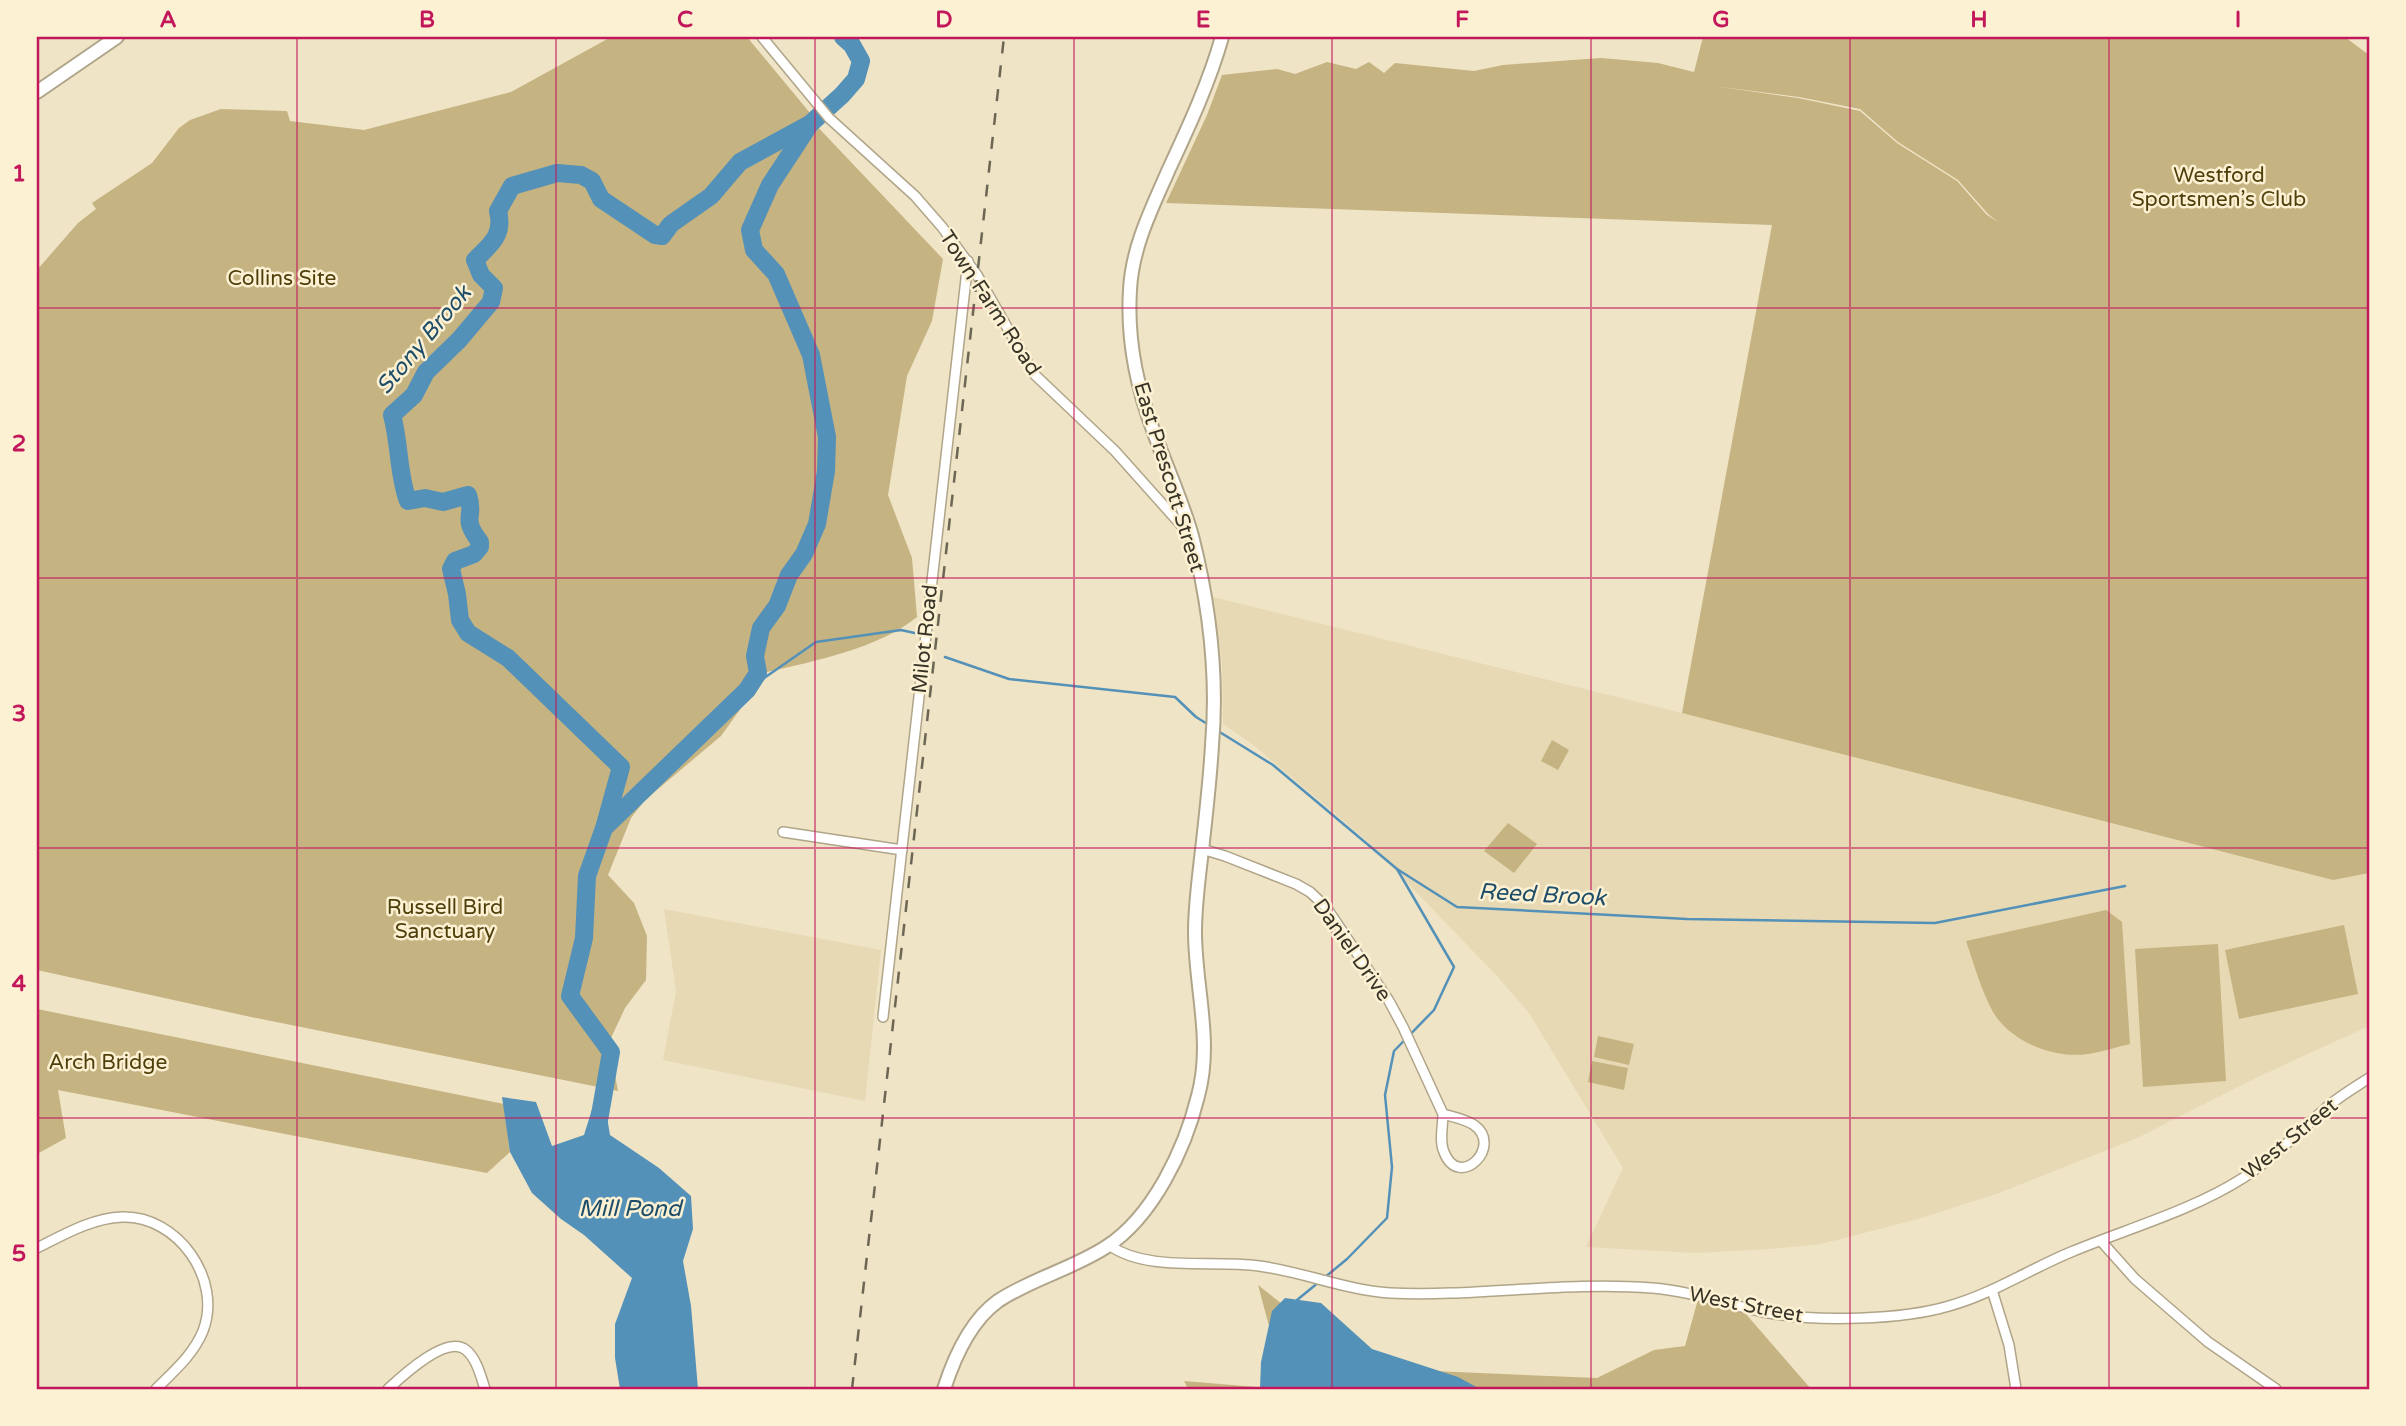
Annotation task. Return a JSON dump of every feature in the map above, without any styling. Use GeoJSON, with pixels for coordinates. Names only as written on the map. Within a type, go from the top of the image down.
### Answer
{"type":"FeatureCollection","features":[{"type":"Feature","properties":{"kind":"main road"},"geometry":{"type":"LineString","coordinates":[[37,92],[117,37]]}},
{"type":"Feature","properties":{"kind":"main road","name":"East Prescott Street"},"geometry":{"type":"LineString","coordinates":[[944,1389],[964,1342],[980,1318],[998,1302],[1109,1245],[1138,1217],[1172,1167],[1188,1132],[1199,1094],[1205,1048],[1195,934],[1213,735],[1212,653],[1192,536],[1151,427],[1139,382],[1130,316],[1130,288],[1134,259],[1147,218],[1204,90],[1222,37]]}},
{"type":"Feature","properties":{"kind":"street","name":"Town Farm Road"},"geometry":{"type":"LineString","coordinates":[[762,37],[829,118],[915,196],[968,261],[1034,374],[1115,450],[1192,536]]}},
{"type":"Feature","properties":{"kind":"street","name":"Milot Road"},"geometry":{"type":"LineString","coordinates":[[883,1017],[968,261]]}},
{"type":"Feature","properties":{"kind":"street"},"geometry":{"type":"LineString","coordinates":[[783,832],[902,850]]}},
{"type":"Feature","properties":{"kind":"street","name":"Daniel Drive"},"geometry":{"type":"LineString","coordinates":[[1202,849],[1296,884],[1310,892],[1326,907],[1404,1027],[1443,1114],[1444,1152],[1452,1164],[1470,1166],[1476,1162],[1483,1150],[1481,1132],[1474,1125],[1443,1114]]}},
{"type":"Feature","properties":{"kind":"street","name":"West Street"},"geometry":{"type":"LineString","coordinates":[[1109,1245],[1129,1257],[1258,1266],[1355,1289],[1387,1293],[1419,1294],[1558,1287],[1655,1288],[1724,1301],[1768,1313],[1818,1319],[1924,1312],[1993,1290],[2039,1266],[2204,1199],[2271,1159],[2326,1107],[2369,1078]]}},
{"type":"Feature","properties":{"kind":"street"},"geometry":{"type":"LineString","coordinates":[[37,1248],[94,1222],[122,1217],[140,1219],[158,1226],[184,1245],[193,1257],[203,1282],[206,1317],[193,1349],[156,1389]]}},
{"type":"Feature","properties":{"kind":"street"},"geometry":{"type":"LineString","coordinates":[[2101,1241],[2135,1279],[2208,1342],[2276,1389]]}},
{"type":"Feature","properties":{"kind":"street"},"geometry":{"type":"LineString","coordinates":[[1993,1290],[2009,1345],[2016,1389]]}},
{"type":"Feature","properties":{"kind":"street"},"geometry":{"type":"LineString","coordinates":[[388,1389],[425,1359],[443,1348],[455,1346],[468,1351],[485,1389]]}},
{"type":"Feature","properties":{"kind":"shaded area"},"geometry":{"type":"Polygon","coordinates":[[[1213,597],[1682,713],[2332,880],[2369,873],[2369,1026],[2260,1076],[2135,1139],[1996,1194],[1918,1219],[1821,1244],[1770,1249],[1696,1253],[1586,1247],[1623,1168],[1529,1013],[1497,976],[1365,839],[1252,744],[1223,724],[1222,661],[1213,597]]]}},
{"type":"Feature","properties":{"kind":"shaded area"},"geometry":{"type":"Polygon","coordinates":[[[664,909],[881,950],[865,1101],[663,1060],[676,991],[664,909]]]}},
{"type":"Feature","properties":{"kind":"green space"},"geometry":{"type":"Polygon","coordinates":[[[611,37],[747,37],[815,119],[813,122],[943,259],[932,321],[907,376],[888,495],[912,558],[917,617],[902,628],[865,645],[826,658],[767,672],[721,736],[645,800],[631,818],[608,875],[634,903],[647,936],[646,980],[625,1008],[603,1055],[614,1070],[618,1091],[251,1017],[37,970],[37,270],[78,223],[96,209],[92,203],[152,163],[179,128],[190,120],[221,109],[287,111],[290,121],[364,130],[511,92],[611,37]]]}},
{"type":"Feature","properties":{"kind":"green space","name":"Westford Sportsmen’s Club"},"geometry":{"type":"Polygon","coordinates":[[[1703,37],[2345,37],[2369,55],[2369,873],[2333,880],[1682,713],[1772,225],[1166,203],[1207,115],[1222,75],[1277,69],[1295,74],[1327,62],[1356,69],[1369,62],[1384,73],[1395,63],[1474,71],[1503,65],[1601,58],[1658,63],[1694,72],[1703,37]],[[1714,86],[1798,98],[1860,111],[1897,143],[1957,181],[1987,215],[1998,222],[1958,180],[1898,142],[1860,109],[1799,97],[1714,86]]]}},
{"type":"Feature","properties":{"kind":"green space"},"geometry":{"type":"Polygon","coordinates":[[[1552,740],[1569,750],[1558,770],[1541,761],[1552,740]]]}},
{"type":"Feature","properties":{"kind":"green space"},"geometry":{"type":"Polygon","coordinates":[[[1508,823],[1537,844],[1514,873],[1484,851],[1508,823]]]}},
{"type":"Feature","properties":{"kind":"green space"},"geometry":{"type":"Polygon","coordinates":[[[2106,910],[2122,922],[2130,1044],[2075,1055],[2048,1051],[2022,1040],[2001,1023],[1993,1012],[1966,941],[2106,910]]]}},
{"type":"Feature","properties":{"kind":"green space"},"geometry":{"type":"Polygon","coordinates":[[[2344,925],[2358,994],[2239,1019],[2225,950],[2344,925]]]}},
{"type":"Feature","properties":{"kind":"green space"},"geometry":{"type":"Polygon","coordinates":[[[2218,944],[2226,1081],[2143,1087],[2135,949],[2218,944]]]}},
{"type":"Feature","properties":{"kind":"green space","name":"Arch Bridge"},"geometry":{"type":"Polygon","coordinates":[[[37,1009],[504,1104],[510,1152],[487,1173],[58,1090],[66,1138],[37,1154],[37,1009]]]}},
{"type":"Feature","properties":{"kind":"green space"},"geometry":{"type":"Polygon","coordinates":[[[1598,1036],[1634,1044],[1629,1065],[1594,1057],[1598,1036]]]}},
{"type":"Feature","properties":{"kind":"green space"},"geometry":{"type":"Polygon","coordinates":[[[1592,1061],[1628,1068],[1624,1090],[1588,1082],[1592,1061]]]}},
{"type":"Feature","properties":{"kind":"green space"},"geometry":{"type":"Polygon","coordinates":[[[1258,1285],[1363,1368],[1597,1378],[1654,1350],[1685,1346],[1699,1296],[1738,1305],[1811,1389],[1286,1389],[1258,1285]]]}},
{"type":"Feature","properties":{"kind":"green space"},"geometry":{"type":"Polygon","coordinates":[[[1184,1381],[1281,1389],[1188,1389],[1184,1381]]]}},
{"type":"Feature","properties":{"kind":"water","name":"Mill Pond"},"geometry":{"type":"Polygon","coordinates":[[[502,1097],[536,1102],[552,1146],[584,1135],[594,1103],[605,1105],[610,1135],[659,1168],[691,1196],[693,1229],[683,1261],[691,1306],[698,1389],[620,1389],[615,1358],[615,1324],[632,1278],[532,1193],[510,1152],[502,1097]]]}},
{"type":"Feature","properties":{"kind":"water"},"geometry":{"type":"Polygon","coordinates":[[[1285,1298],[1321,1303],[1372,1349],[1458,1377],[1480,1389],[1260,1389],[1261,1362],[1272,1311],[1285,1298]]]}},
{"type":"Feature","properties":{"kind":"waterway","name":"Stony Brook"},"geometry":{"type":"LineString","coordinates":[[598,1126],[611,1052],[570,996],[584,938],[587,876],[604,828],[747,690],[758,673],[755,656],[761,628],[777,606],[789,575],[804,554],[817,524],[826,471],[827,437],[811,355],[776,274],[754,250],[750,230],[770,185],[810,124],[856,79],[861,61],[852,45],[843,37]]}},
{"type":"Feature","properties":{"kind":"waterway","name":"Stony Brook"},"geometry":{"type":"LineString","coordinates":[[605,825],[621,767],[508,658],[468,633],[460,620],[451,569],[455,561],[474,554],[480,547],[471,527],[468,495],[443,502],[425,498],[408,501],[402,481],[392,415],[414,395],[426,372],[459,340],[491,302],[494,288],[481,275],[475,260],[498,233],[498,211],[512,186],[557,173],[581,175],[592,181],[601,199],[655,235],[662,236],[671,224],[711,196],[740,162],[810,124]]}},
{"type":"Feature","properties":{"kind":"waterway"},"geometry":{"type":"LineString","coordinates":[[747,690],[816,642],[901,630],[919,634]]}},
{"type":"Feature","properties":{"kind":"waterway","name":"Reed Brook"},"geometry":{"type":"LineString","coordinates":[[945,657],[1009,679],[1175,697],[1209,725]]}},
{"type":"Feature","properties":{"kind":"waterway","name":"Reed Brook"},"geometry":{"type":"LineString","coordinates":[[1218,731],[1273,765],[1397,869],[1457,907],[1687,919],[1935,923],[2125,886]]}},
{"type":"Feature","properties":{"kind":"waterway"},"geometry":{"type":"LineString","coordinates":[[1324,1278],[1347,1259],[1387,1218],[1392,1167],[1385,1095],[1394,1051],[1434,1010],[1454,967],[1397,869]]}},
{"type":"Feature","properties":{"kind":"waterway"},"geometry":{"type":"LineString","coordinates":[[1297,1300],[1319,1282]]}},
{"type":"Feature","properties":{"kind":"railway"},"geometry":{"type":"LineString","coordinates":[[852,1389],[1004,37]]}},
{"type":"Feature","properties":{"kind":"park label","name":"Collins Site"},"geometry":{"type":"Point","coordinates":[282,278]}},
{"type":"Feature","properties":{"kind":"park label","name":"Russell Bird Sanctuary"},"geometry":{"type":"Point","coordinates":[445,919]}}]}
